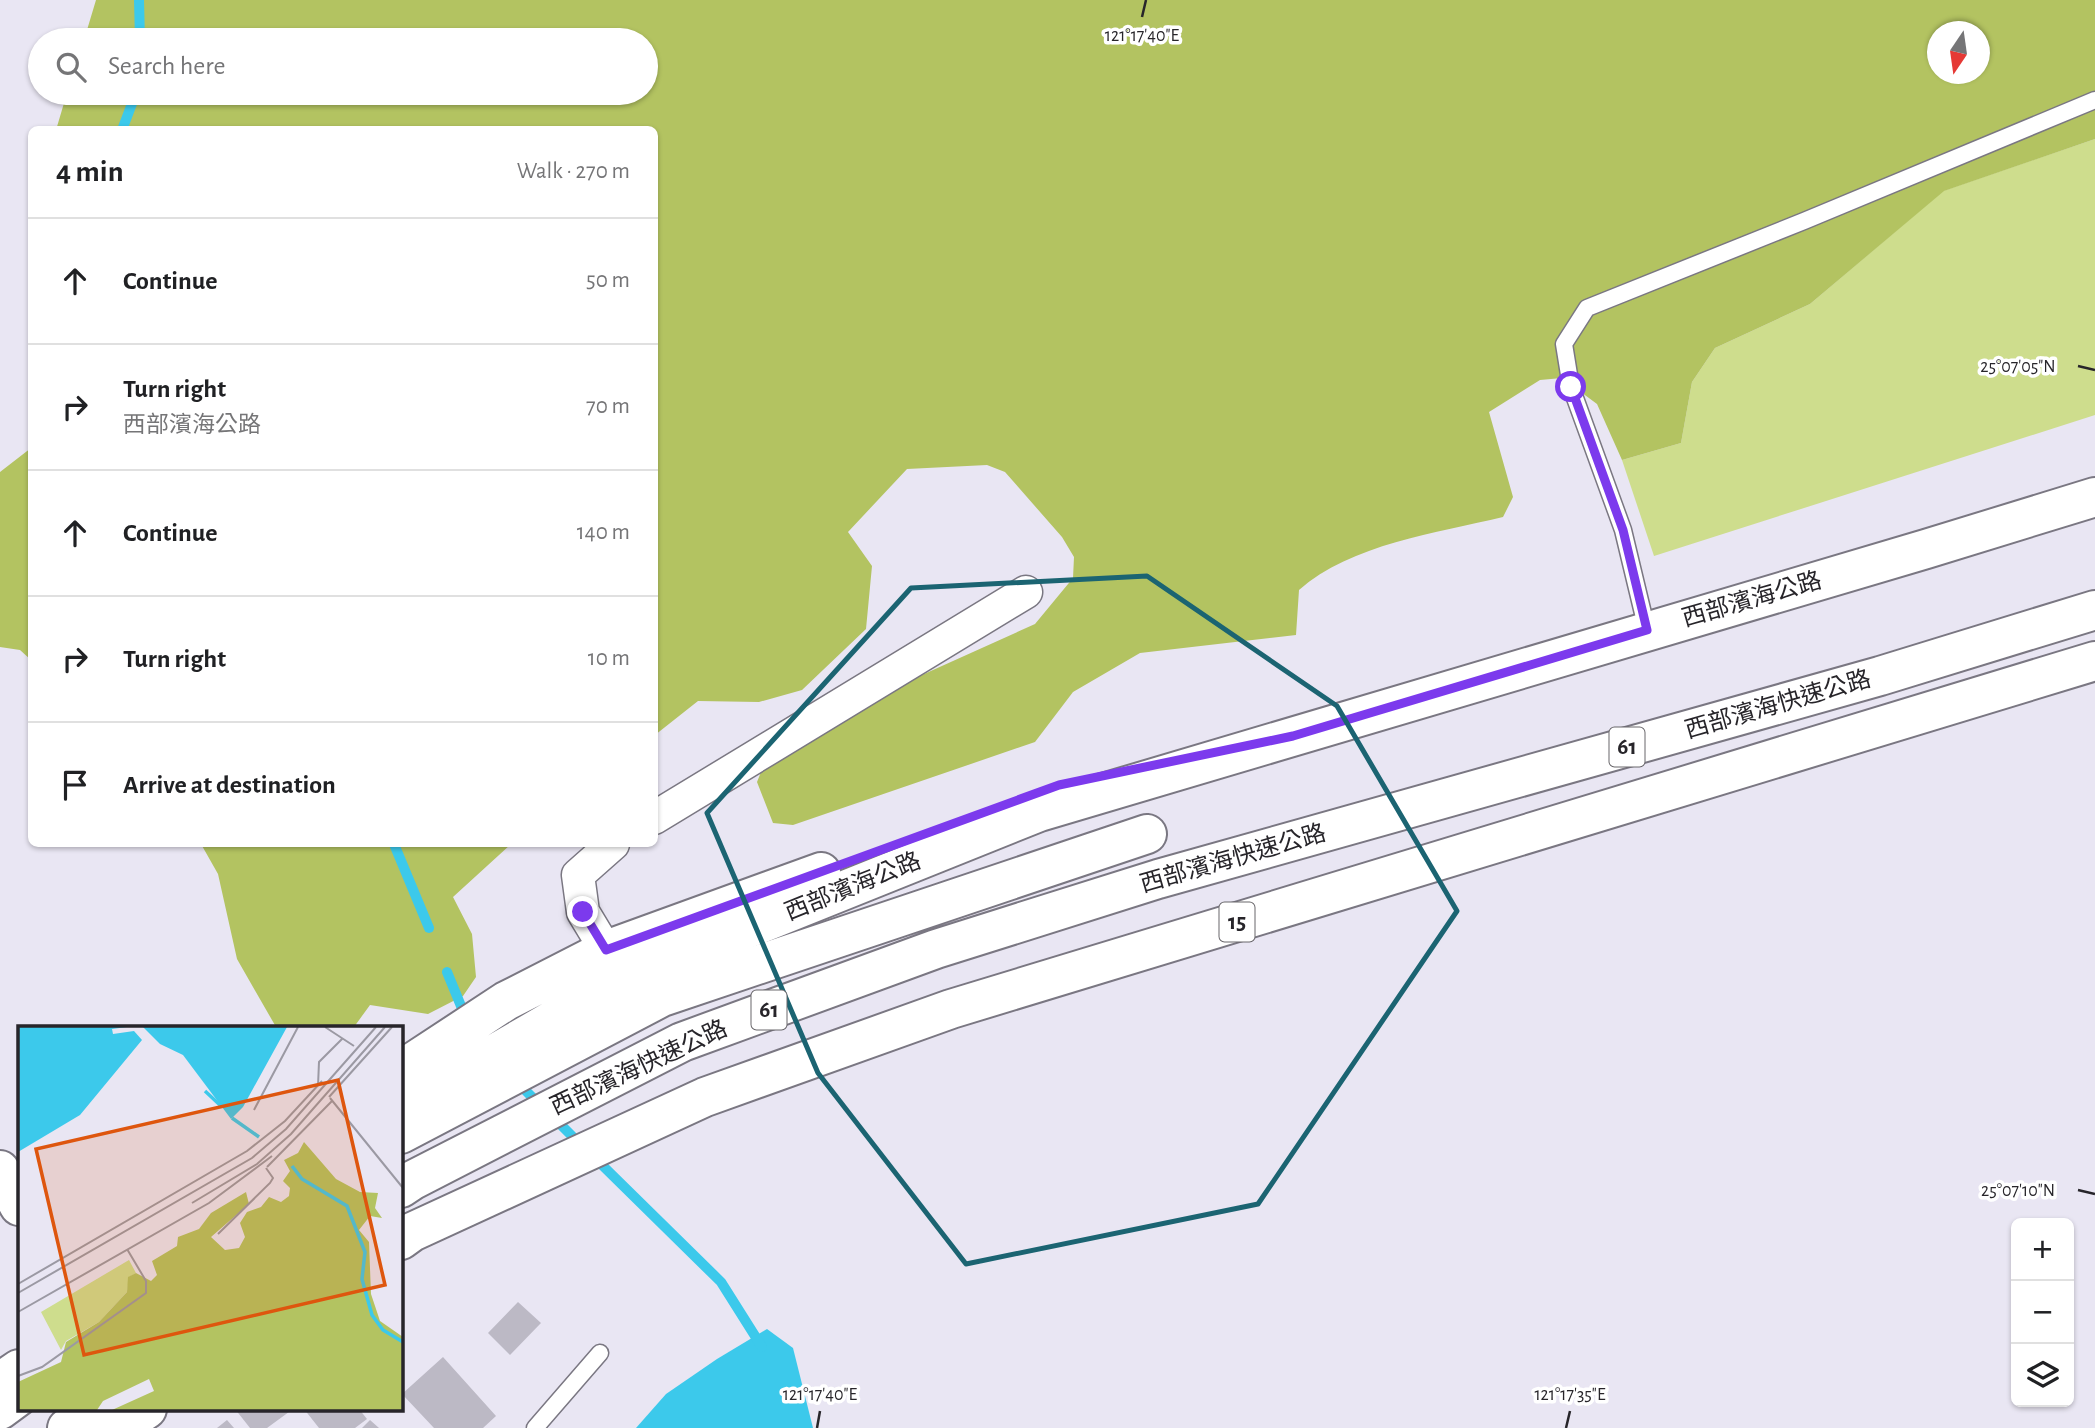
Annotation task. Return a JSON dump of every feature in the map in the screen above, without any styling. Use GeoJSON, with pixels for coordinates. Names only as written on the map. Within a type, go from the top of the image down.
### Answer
{"type":"FeatureCollection","features":[{"type":"Feature","properties":{"kind":"main road","name":"西部濱海公路"},"geometry":{"type":"LineString","coordinates":[[402,1107],[623,979],[1039,812],[2095,497]]}},
{"type":"Feature","properties":{"kind":"main road","name":"西部濱海快速公路"},"geometry":{"type":"LineString","coordinates":[[402,1187],[682,1042],[936,949],[1158,879],[1880,676],[2095,610]]}},
{"type":"Feature","properties":{"kind":"main road","name":"15"},"geometry":{"type":"LineString","coordinates":[[402,1239],[412,1232],[705,1097],[951,1009],[2095,661]]}},
{"type":"Feature","properties":{"kind":"main road"},"geometry":{"type":"LineString","coordinates":[[402,1069],[506,1001],[606,950],[1059,785],[1293,736]]}},
{"type":"Feature","properties":{"kind":"main road","name":"西部濱海快速公路"},"geometry":{"type":"LineString","coordinates":[[402,1134],[663,997],[1147,834]]}},
{"type":"Feature","properties":{"kind":"main road"},"geometry":{"type":"LineString","coordinates":[[0,1170],[18,1204]]}},
{"type":"Feature","properties":{"kind":"main road"},"geometry":{"type":"LineString","coordinates":[[0,1382],[18,1370]]}},
{"type":"Feature","properties":{"kind":"main road"},"geometry":{"type":"LineString","coordinates":[[0,1410],[18,1397]]}},
{"type":"Feature","properties":{"kind":"main road"},"geometry":{"type":"LineString","coordinates":[[67,1428],[93,1410]]}},
{"type":"Feature","properties":{"kind":"street"},"geometry":{"type":"LineString","coordinates":[[658,816],[1026,592]]}},
{"type":"Feature","properties":{"kind":"street"},"geometry":{"type":"LineString","coordinates":[[606,950],[583,912],[578,875],[610,847]]}},
{"type":"Feature","properties":{"kind":"lane"},"geometry":{"type":"LineString","coordinates":[[1647,630],[1623,530],[1571,387],[1564,344],[1587,308],[2095,100]]}},
{"type":"Feature","properties":{"kind":"lane"},"geometry":{"type":"LineString","coordinates":[[535,1428],[600,1353]]}},
{"type":"Feature","properties":{"kind":"highlighted area"},"geometry":{"type":"Polygon","coordinates":[[[1147,576],[1337,706],[1457,911],[1258,1204],[966,1264],[818,1073],[707,813],[911,588],[1147,576]]]}},
{"type":"Feature","properties":{"kind":"green space"},"geometry":{"type":"Polygon","coordinates":[[[96,0],[2095,0],[2095,139],[1944,191],[1810,304],[1715,348],[1692,382],[1681,443],[1622,460],[1597,404],[1562,378],[1540,380],[1489,412],[1513,497],[1503,517],[1396,542],[1344,561],[1320,574],[1299,590],[1296,635],[1140,653],[1073,692],[1035,742],[793,825],[773,823],[757,782],[773,742],[1035,624],[1073,578],[1074,557],[1062,537],[1005,472],[987,465],[907,469],[848,532],[872,566],[866,629],[802,690],[759,702],[698,701],[658,733],[658,126],[57,126],[63,105],[658,105],[658,28],[88,28],[96,0]]]}},
{"type":"Feature","properties":{"kind":"green space"},"geometry":{"type":"Polygon","coordinates":[[[2095,139],[2095,415],[1654,556],[1622,460],[1681,443],[1692,382],[1715,348],[1810,304],[1943,191],[2095,139]]]}},
{"type":"Feature","properties":{"kind":"green space"},"geometry":{"type":"Polygon","coordinates":[[[28,450],[28,657],[20,650],[0,647],[0,472],[28,450]]]}},
{"type":"Feature","properties":{"kind":"green space"},"geometry":{"type":"Polygon","coordinates":[[[203,847],[508,847],[453,897],[472,934],[476,977],[463,996],[428,1014],[370,1005],[355,1026],[275,1026],[237,959],[218,874],[203,847]]]}},
{"type":"Feature","properties":{"kind":"water"},"geometry":{"type":"Polygon","coordinates":[[[767,1329],[793,1348],[813,1428],[636,1428],[666,1394],[767,1329]]]}},
{"type":"Feature","properties":{"kind":"building"},"geometry":{"type":"Polygon","coordinates":[[[518,1302],[541,1323],[510,1355],[488,1333],[518,1302]]]}},
{"type":"Feature","properties":{"kind":"building"},"geometry":{"type":"Polygon","coordinates":[[[443,1357],[496,1416],[483,1428],[434,1428],[402,1394],[443,1357]]]}},
{"type":"Feature","properties":{"kind":"building"},"geometry":{"type":"Polygon","coordinates":[[[236,1410],[292,1410],[267,1428],[250,1428],[236,1410]]]}},
{"type":"Feature","properties":{"kind":"building"},"geometry":{"type":"Polygon","coordinates":[[[305,1410],[360,1410],[367,1419],[355,1428],[319,1428],[305,1410]]]}},
{"type":"Feature","properties":{"kind":"building"},"geometry":{"type":"Polygon","coordinates":[[[227,1420],[234,1428],[217,1428],[227,1420]]]}},
{"type":"Feature","properties":{"kind":"building"},"geometry":{"type":"Polygon","coordinates":[[[370,1420],[379,1428],[362,1428],[370,1420]]]}},
{"type":"Feature","properties":{"kind":"waterway"},"geometry":{"type":"LineString","coordinates":[[139,0],[140,28]]}},
{"type":"Feature","properties":{"kind":"waterway"},"geometry":{"type":"LineString","coordinates":[[124,126],[131,105]]}},
{"type":"Feature","properties":{"kind":"waterway"},"geometry":{"type":"LineString","coordinates":[[395,847],[429,928]]}},
{"type":"Feature","properties":{"kind":"waterway"},"geometry":{"type":"LineString","coordinates":[[447,972],[461,1006]]}},
{"type":"Feature","properties":{"kind":"waterway"},"geometry":{"type":"LineString","coordinates":[[515,1080],[541,1106]]}},
{"type":"Feature","properties":{"kind":"waterway"},"geometry":{"type":"LineString","coordinates":[[553,1117],[572,1136]]}},
{"type":"Feature","properties":{"kind":"waterway"},"geometry":{"type":"LineString","coordinates":[[603,1166],[721,1282],[762,1347]]}},
{"type":"Feature","properties":{"kind":"route"},"geometry":{"type":"LineString","coordinates":[[583,912],[606,950],[1059,785],[1293,736],[1647,630],[1623,530],[1571,387]]}}]}
